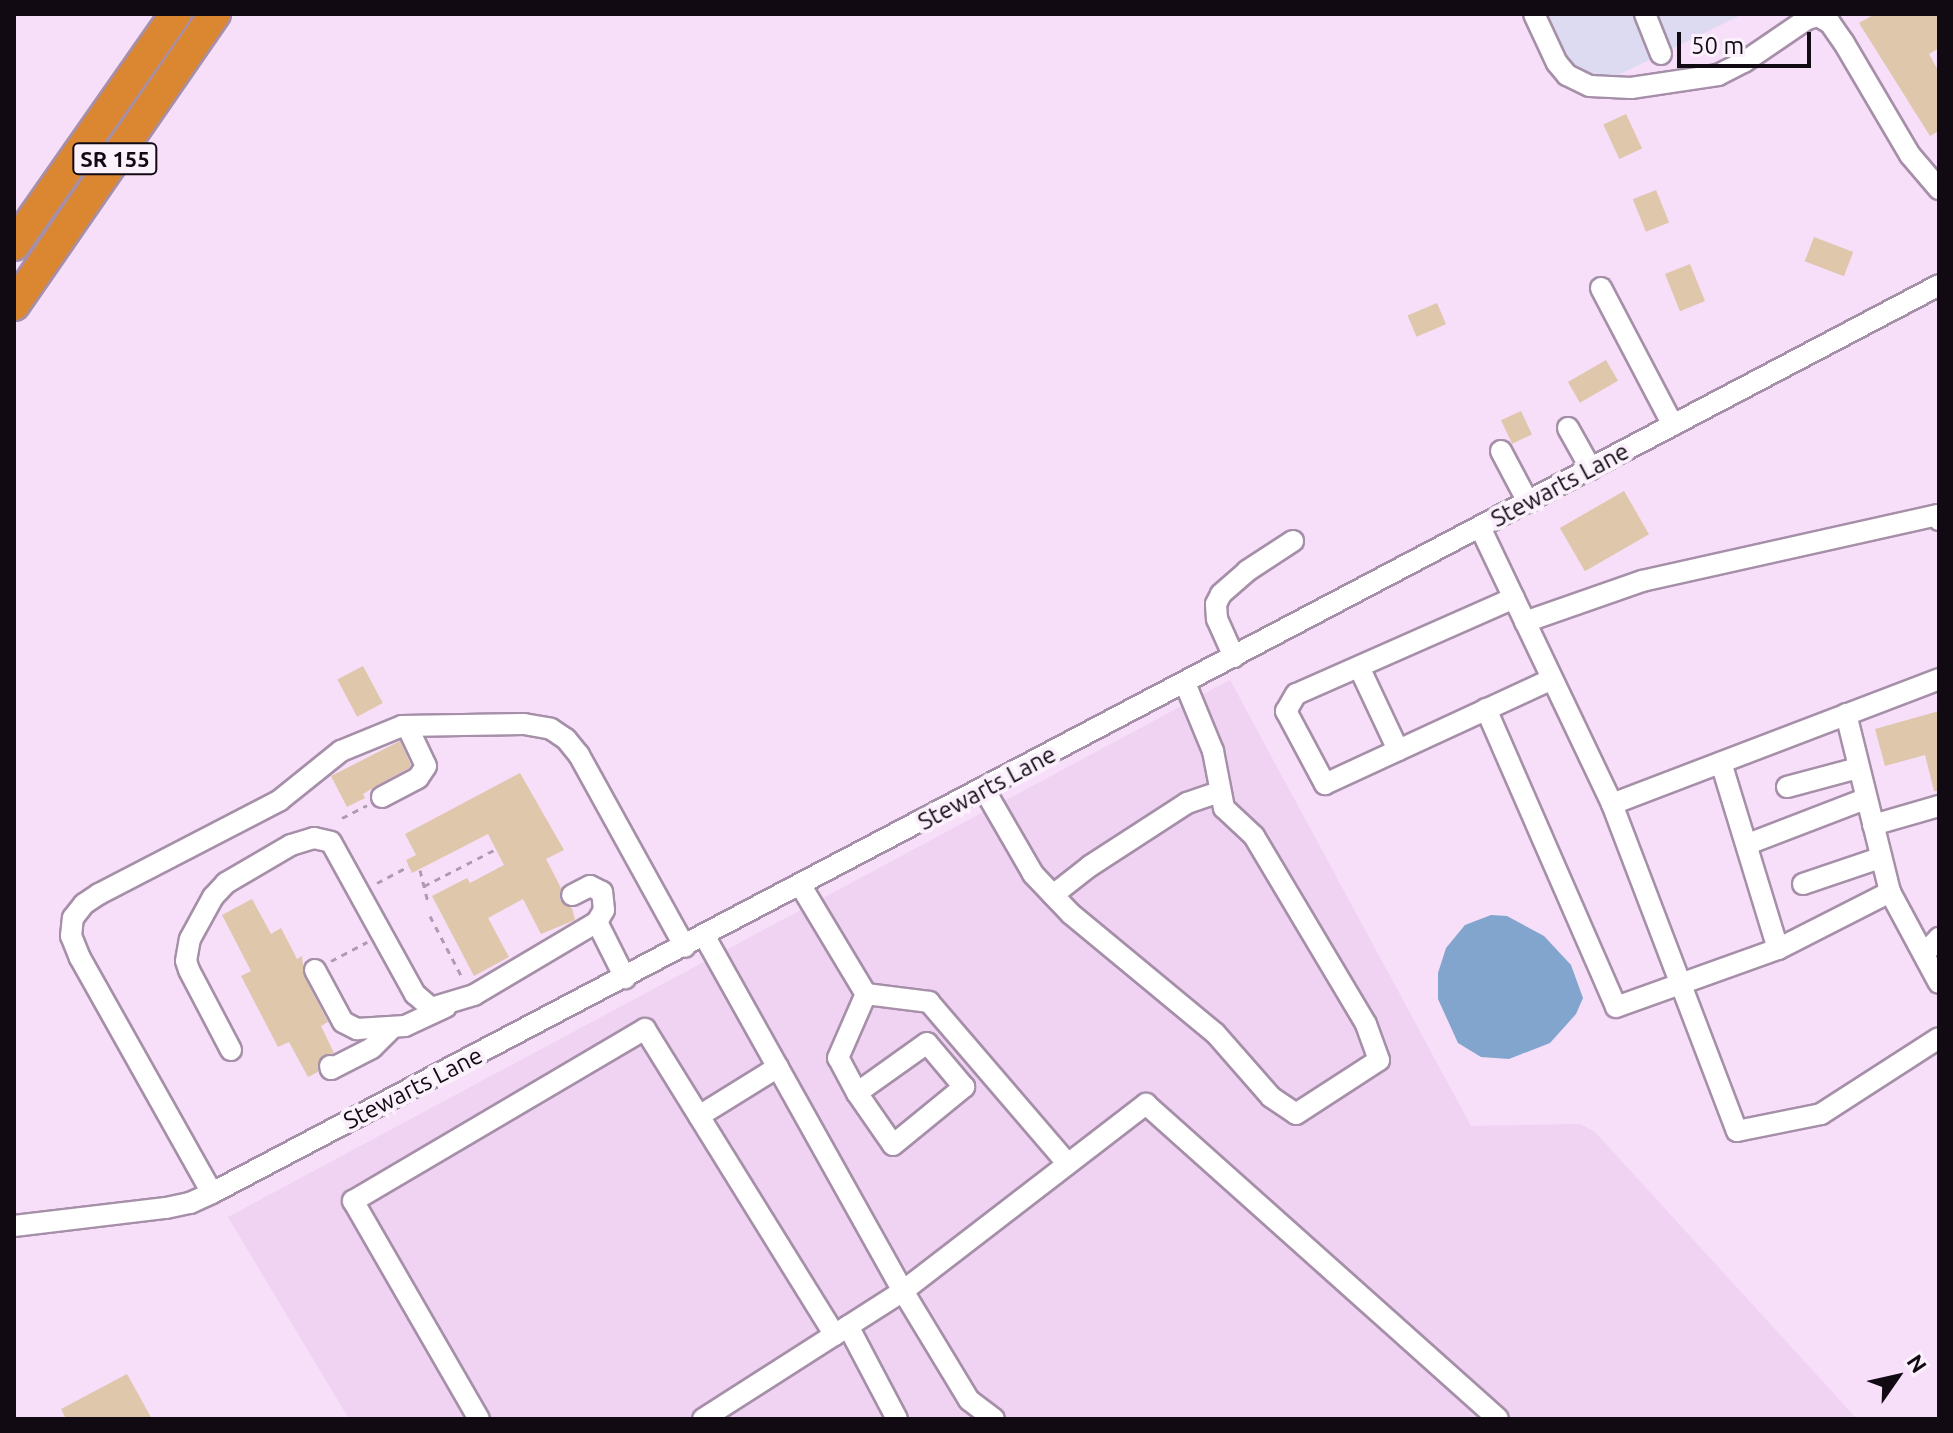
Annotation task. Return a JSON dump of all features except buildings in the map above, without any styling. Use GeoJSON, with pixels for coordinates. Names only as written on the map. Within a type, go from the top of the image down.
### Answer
{"type":"FeatureCollection","features":[{"type":"Feature","properties":{"kind":"highway","name":"SR 155"},"geometry":{"type":"LineString","coordinates":[[14,245],[176,14]]}},
{"type":"Feature","properties":{"kind":"highway","name":"SR 155"},"geometry":{"type":"LineString","coordinates":[[14,305],[215,14]]}},
{"type":"Feature","properties":{"kind":"street"},"geometry":{"type":"LineString","coordinates":[[1534,14],[1557,63],[1580,82],[1616,88],[1718,75],[1744,62],[1807,19],[1818,16],[1833,18],[1910,155],[1939,189]]}},
{"type":"Feature","properties":{"kind":"street"},"geometry":{"type":"LineString","coordinates":[[1645,14],[1661,54]]}},
{"type":"Feature","properties":{"kind":"street","name":"Stewarts Lane"},"geometry":{"type":"LineString","coordinates":[[14,1226],[166,1208],[190,1203],[212,1193],[705,937],[1939,285]]}},
{"type":"Feature","properties":{"kind":"street"},"geometry":{"type":"LineString","coordinates":[[1601,288],[1673,425]]}},
{"type":"Feature","properties":{"kind":"street"},"geometry":{"type":"LineString","coordinates":[[1568,428],[1591,469]]}},
{"type":"Feature","properties":{"kind":"street"},"geometry":{"type":"LineString","coordinates":[[1501,451],[1528,502]]}},
{"type":"Feature","properties":{"kind":"street"},"geometry":{"type":"LineString","coordinates":[[1525,622],[1642,581],[1938,515],[1939,520]]}},
{"type":"Feature","properties":{"kind":"street"},"geometry":{"type":"LineString","coordinates":[[1480,527],[1612,804],[1737,1131],[1821,1114],[1939,1038]]}},
{"type":"Feature","properties":{"kind":"street"},"geometry":{"type":"LineString","coordinates":[[1234,657],[1217,619],[1216,604],[1221,594],[1247,571],[1293,541]]}},
{"type":"Feature","properties":{"kind":"street"},"geometry":{"type":"LineString","coordinates":[[1514,598],[1296,694],[1286,711],[1325,784],[1552,679]]}},
{"type":"Feature","properties":{"kind":"street"},"geometry":{"type":"LineString","coordinates":[[1359,667],[1398,750]]}},
{"type":"Feature","properties":{"kind":"street"},"geometry":{"type":"LineString","coordinates":[[1612,804],[1939,679]]}},
{"type":"Feature","properties":{"kind":"street"},"geometry":{"type":"LineString","coordinates":[[984,789],[1033,874],[1053,895],[1215,1033],[1271,1097],[1296,1114],[1379,1060],[1366,1024],[1254,836],[1224,808],[1213,751],[1185,683]]}},
{"type":"Feature","properties":{"kind":"street"},"geometry":{"type":"LineString","coordinates":[[1486,709],[1616,1007],[1778,949],[1890,892]]}},
{"type":"Feature","properties":{"kind":"street"},"geometry":{"type":"LineString","coordinates":[[1846,714],[1890,892],[1932,946],[1939,983]]}},
{"type":"Feature","properties":{"kind":"street"},"geometry":{"type":"LineString","coordinates":[[212,1193],[80,958],[71,936],[73,918],[84,904],[99,894],[280,800],[341,751],[381,732],[407,726],[538,724],[566,739],[593,779],[685,947]]}},
{"type":"Feature","properties":{"kind":"street"},"geometry":{"type":"LineString","coordinates":[[382,797],[418,778],[426,766],[407,726]]}},
{"type":"Feature","properties":{"kind":"street"},"geometry":{"type":"LineString","coordinates":[[1721,762],[1778,949]]}},
{"type":"Feature","properties":{"kind":"street"},"geometry":{"type":"LineString","coordinates":[[1787,787],[1858,768]]}},
{"type":"Feature","properties":{"kind":"street"},"geometry":{"type":"LineString","coordinates":[[1053,895],[1090,866],[1187,803],[1219,792]]}},
{"type":"Feature","properties":{"kind":"street"},"geometry":{"type":"LineString","coordinates":[[1748,844],[1865,799]]}},
{"type":"Feature","properties":{"kind":"street"},"geometry":{"type":"LineString","coordinates":[[1873,825],[1939,806]]}},
{"type":"Feature","properties":{"kind":"street"},"geometry":{"type":"LineString","coordinates":[[231,1050],[186,961],[200,916],[226,883],[291,845],[314,838],[326,839],[335,846],[419,1000],[431,1008],[453,1004]]}},
{"type":"Feature","properties":{"kind":"street"},"geometry":{"type":"LineString","coordinates":[[1803,884],[1880,858]]}},
{"type":"Feature","properties":{"kind":"street"},"geometry":{"type":"LineString","coordinates":[[315,970],[343,1022],[361,1030],[408,1026],[478,992],[597,922],[604,910],[602,892],[590,886],[572,895]]}},
{"type":"Feature","properties":{"kind":"street"},"geometry":{"type":"LineString","coordinates":[[801,886],[866,994]]}},
{"type":"Feature","properties":{"kind":"street"},"geometry":{"type":"LineString","coordinates":[[597,922],[625,978]]}},
{"type":"Feature","properties":{"kind":"street"},"geometry":{"type":"LineString","coordinates":[[705,937],[903,1291],[969,1400],[994,1419]]}},
{"type":"Feature","properties":{"kind":"street"},"geometry":{"type":"LineString","coordinates":[[857,1093],[927,1043],[964,1087],[893,1145],[857,1093],[838,1058],[866,994]]}},
{"type":"Feature","properties":{"kind":"street"},"geometry":{"type":"LineString","coordinates":[[866,994],[929,1002],[1068,1164]]}},
{"type":"Feature","properties":{"kind":"street"},"geometry":{"type":"LineString","coordinates":[[330,1066],[331,1069],[372,1048],[392,1028]]}},
{"type":"Feature","properties":{"kind":"street"},"geometry":{"type":"LineString","coordinates":[[479,1419],[353,1201],[645,1029],[897,1419]]}},
{"type":"Feature","properties":{"kind":"street"},"geometry":{"type":"LineString","coordinates":[[699,1116],[778,1067]]}},
{"type":"Feature","properties":{"kind":"street"},"geometry":{"type":"LineString","coordinates":[[703,1419],[903,1291],[1146,1104],[1498,1419]]}},
{"type":"Feature","properties":{"kind":"path"},"geometry":{"type":"LineString","coordinates":[[342,818],[382,797]]}},
{"type":"Feature","properties":{"kind":"path"},"geometry":{"type":"LineString","coordinates":[[352,805],[355,811]]}},
{"type":"Feature","properties":{"kind":"path"},"geometry":{"type":"LineString","coordinates":[[424,886],[496,849]]}},
{"type":"Feature","properties":{"kind":"path"},"geometry":{"type":"LineString","coordinates":[[376,883],[409,866]]}},
{"type":"Feature","properties":{"kind":"path"},"geometry":{"type":"LineString","coordinates":[[420,870],[428,902]]}},
{"type":"Feature","properties":{"kind":"path"},"geometry":{"type":"LineString","coordinates":[[430,916],[463,979],[478,992]]}},
{"type":"Feature","properties":{"kind":"path"},"geometry":{"type":"LineString","coordinates":[[315,970],[383,934]]}},
{"type":"Feature","properties":{"kind":"shaded area"},"geometry":{"type":"Polygon","coordinates":[[[1537,14],[1743,14],[1608,80],[1573,75],[1537,14]]]}},
{"type":"Feature","properties":{"kind":"shaded area"},"geometry":{"type":"Polygon","coordinates":[[[1230,680],[1471,1126],[1580,1124],[1595,1132],[1857,1419],[349,1419],[228,1217],[1230,680]]]}},
{"type":"Feature","properties":{"kind":"water"},"geometry":{"type":"Polygon","coordinates":[[[1491,915],[1507,916],[1544,936],[1571,965],[1583,998],[1576,1014],[1550,1043],[1509,1059],[1481,1057],[1458,1043],[1438,999],[1438,973],[1446,948],[1465,925],[1491,915]]]}}]}
